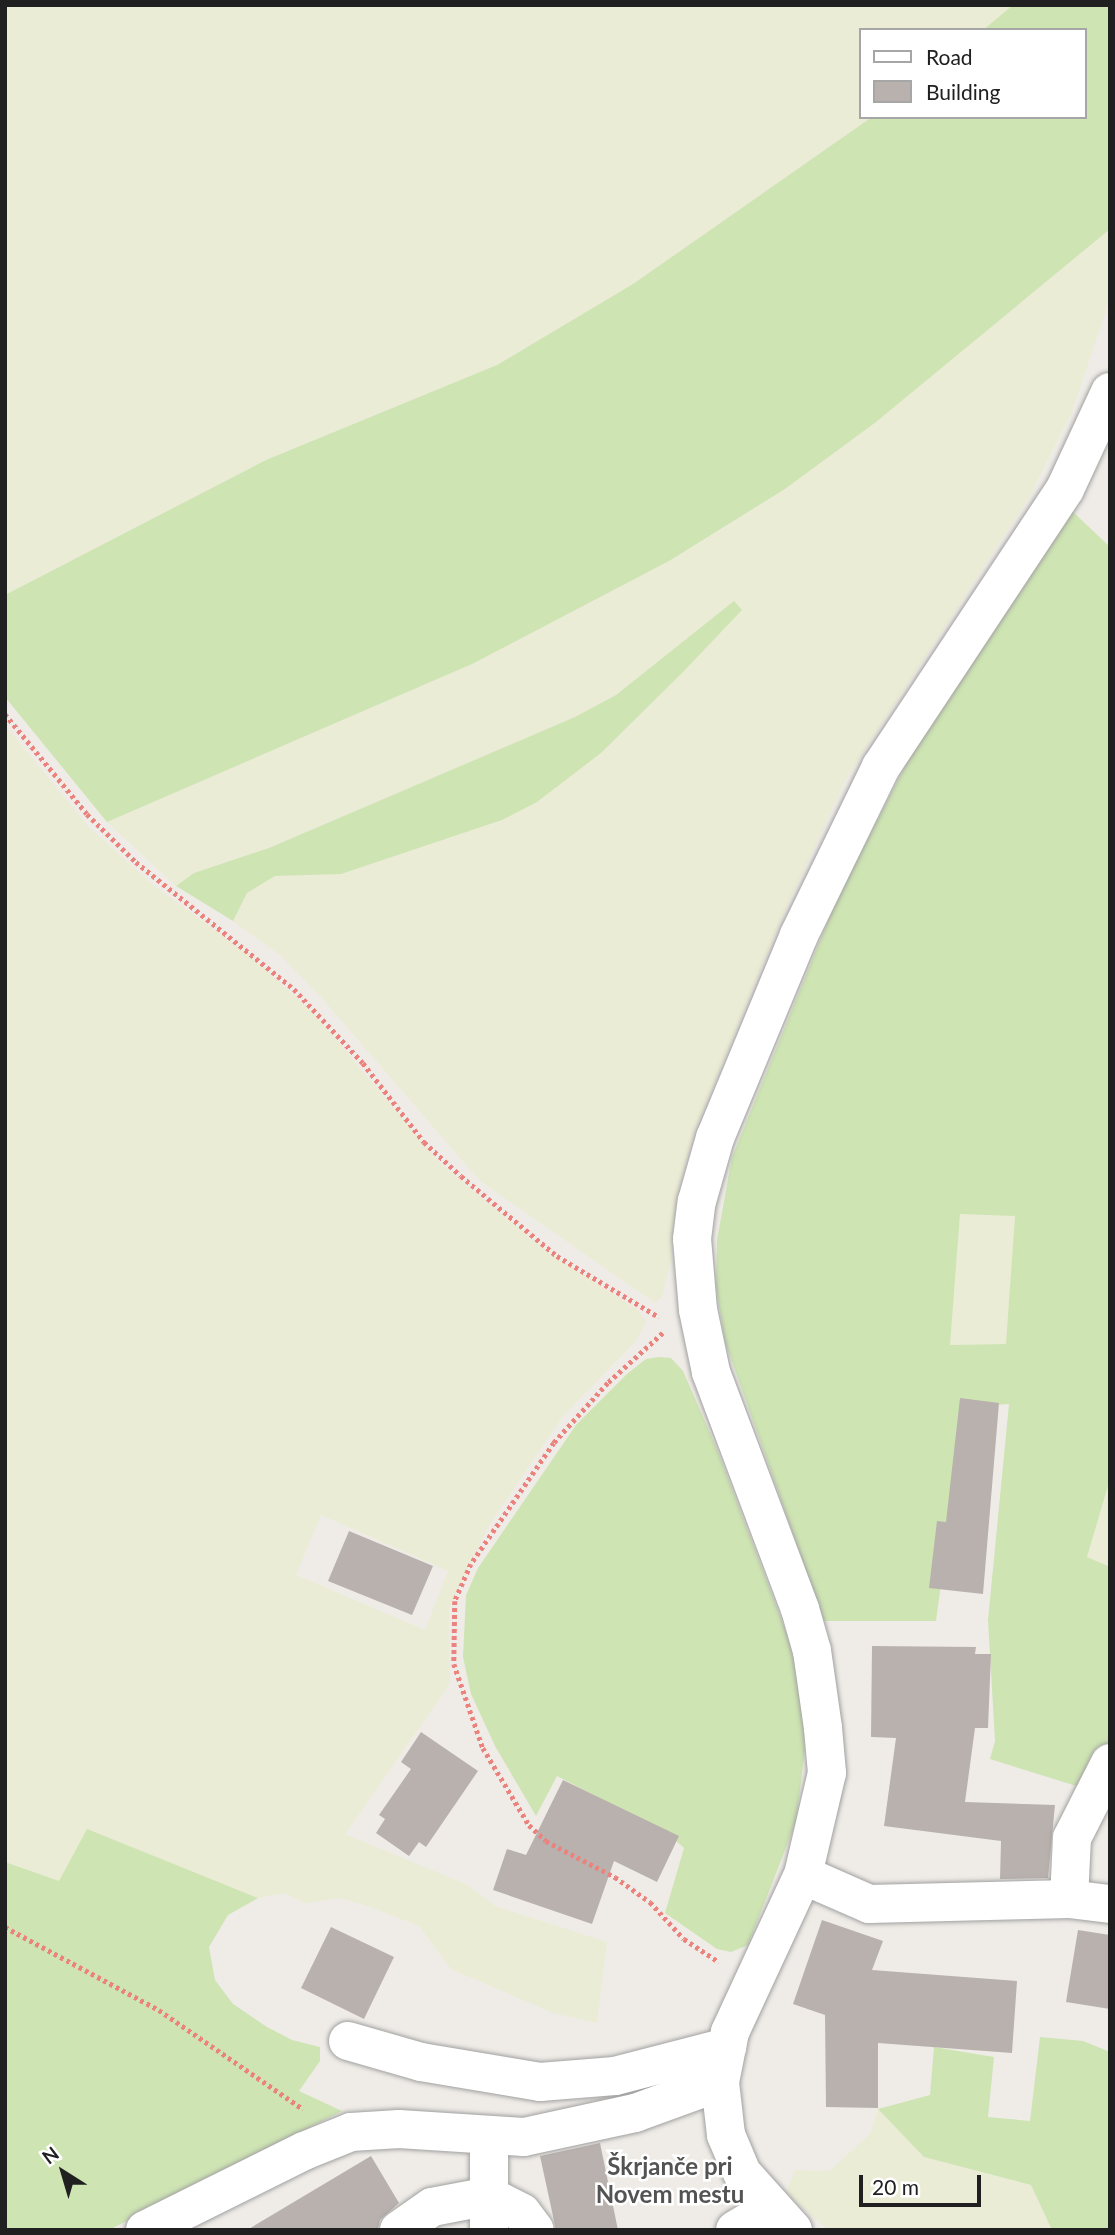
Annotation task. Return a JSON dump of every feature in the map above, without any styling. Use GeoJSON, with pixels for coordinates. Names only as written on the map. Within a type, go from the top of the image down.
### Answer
{"type":"FeatureCollection","features":[{"type":"Feature","properties":{"kind":"street"},"geometry":{"type":"LineString","coordinates":[[734,2230],[781,2219],[742,2173],[726,2135],[724,2065],[752,1983],[803,1875],[827,1773],[812,1651],[711,1372],[687,1318],[697,1201],[715,1138],[799,935],[881,767],[1065,489],[1110,392]]}},
{"type":"Feature","properties":{"kind":"street"},"geometry":{"type":"LineString","coordinates":[[1069,1899],[1072,1838],[1110,1763]]}},
{"type":"Feature","properties":{"kind":"street"},"geometry":{"type":"LineString","coordinates":[[803,1875],[869,1904],[1069,1899],[1110,1904]]}},
{"type":"Feature","properties":{"kind":"street"},"geometry":{"type":"LineString","coordinates":[[348,2040],[421,2062],[540,2082],[724,2065]]}},
{"type":"Feature","properties":{"kind":"street"},"geometry":{"type":"LineString","coordinates":[[145,2230],[304,2151],[351,2132],[399,2129],[489,2137],[524,2137],[598,2122],[724,2065]]}},
{"type":"Feature","properties":{"kind":"street"},"geometry":{"type":"LineString","coordinates":[[489,2137],[489,2213]]}},
{"type":"Feature","properties":{"kind":"street"},"geometry":{"type":"LineString","coordinates":[[398,2230],[432,2207],[489,2213],[522,2213],[535,2230]]}},
{"type":"Feature","properties":{"kind":"path"},"geometry":{"type":"LineString","coordinates":[[5,715],[87,814],[136,862],[295,989],[363,1063],[424,1142],[461,1176],[558,1256],[687,1318]]}},
{"type":"Feature","properties":{"kind":"path"},"geometry":{"type":"LineString","coordinates":[[687,1318],[648,1344],[608,1383],[554,1443],[498,1524],[455,1601],[454,1664],[483,1748],[529,1825],[546,1841],[615,1877],[650,1902],[684,1939],[752,1983]]}},
{"type":"Feature","properties":{"kind":"path"},"geometry":{"type":"LineString","coordinates":[[5,1927],[159,2010],[298,2106],[351,2132]]}},
{"type":"Feature","properties":{"kind":"green space"},"geometry":{"type":"Polygon","coordinates":[[[5,5],[1013,5],[985,28],[860,28],[860,119],[869,119],[633,284],[497,365],[266,460],[5,595],[5,5]]]}},
{"type":"Feature","properties":{"kind":"green space"},"geometry":{"type":"Polygon","coordinates":[[[1013,5],[1110,5],[1110,229],[876,422],[785,489],[669,561],[472,664],[107,822],[5,697],[5,595],[266,460],[497,365],[633,284],[869,119],[1087,119],[1087,28],[985,28],[1013,5]]]}},
{"type":"Feature","properties":{"kind":"green space"},"geometry":{"type":"Polygon","coordinates":[[[1110,229],[1110,299],[1071,414],[1031,494],[846,779],[783,915],[694,1133],[680,1183],[671,1261],[662,1297],[655,1303],[480,1181],[320,996],[281,956],[233,921],[247,893],[275,876],[341,874],[502,820],[537,802],[601,753],[683,672],[734,601],[616,695],[575,717],[269,848],[194,873],[176,886],[107,822],[472,664],[669,561],[785,489],[876,422],[1110,229]]]}},
{"type":"Feature","properties":{"kind":"green space"},"geometry":{"type":"Polygon","coordinates":[[[1071,510],[1110,547],[1110,1479],[1087,1557],[1110,1567],[1110,1744],[1086,1789],[990,1759],[995,1741],[988,1620],[1009,1404],[965,1407],[936,1621],[824,1621],[725,1342],[716,1287],[717,1240],[732,1157],[837,899],[931,716],[1071,510]],[[960,1214],[950,1345],[1006,1344],[1015,1216],[960,1214]]]}},
{"type":"Feature","properties":{"kind":"green space"},"geometry":{"type":"Polygon","coordinates":[[[734,601],[742,610],[601,753],[537,802],[502,820],[341,874],[275,876],[247,893],[233,921],[176,886],[194,873],[269,848],[575,717],[616,695],[734,601]]]}},
{"type":"Feature","properties":{"kind":"green space"},"geometry":{"type":"Polygon","coordinates":[[[5,725],[89,827],[153,885],[244,951],[313,1012],[441,1164],[547,1251],[638,1310],[646,1322],[635,1342],[563,1416],[488,1527],[449,1608],[450,1684],[345,1834],[468,1885],[495,1906],[607,1942],[597,2023],[553,2013],[451,1969],[419,1926],[339,1898],[306,1903],[284,1893],[258,1898],[87,1830],[59,1882],[5,1862],[5,725]],[[321,1515],[296,1575],[425,1630],[448,1571],[321,1515]]]}},
{"type":"Feature","properties":{"kind":"green space"},"geometry":{"type":"Polygon","coordinates":[[[960,1213],[1015,1216],[1007,1344],[950,1345],[960,1213]]]}},
{"type":"Feature","properties":{"kind":"green space"},"geometry":{"type":"Polygon","coordinates":[[[671,1358],[683,1371],[717,1449],[788,1637],[800,1686],[805,1749],[796,1822],[748,1945],[731,1952],[717,1949],[665,1913],[684,1848],[667,1833],[557,1776],[536,1816],[495,1746],[471,1694],[463,1657],[466,1595],[478,1568],[576,1425],[627,1374],[646,1359],[671,1358]]]}},
{"type":"Feature","properties":{"kind":"green space"},"geometry":{"type":"Polygon","coordinates":[[[1110,1479],[1110,1567],[1087,1558],[1110,1479]]]}},
{"type":"Feature","properties":{"kind":"green space"},"geometry":{"type":"Polygon","coordinates":[[[87,1829],[258,1898],[228,1915],[209,1947],[215,1980],[233,2004],[267,2027],[292,2040],[320,2047],[320,2061],[299,2091],[342,2111],[109,2230],[5,2230],[5,1862],[59,1881],[87,1829]]]}},
{"type":"Feature","properties":{"kind":"green space"},"geometry":{"type":"Polygon","coordinates":[[[1040,2037],[1083,2041],[1110,2052],[1110,2230],[1052,2230],[1031,2185],[924,2157],[878,2109],[930,2095],[934,2047],[994,2057],[988,2117],[1030,2121],[1040,2037]]]}},
{"type":"Feature","properties":{"kind":"green space"},"geometry":{"type":"Polygon","coordinates":[[[878,2109],[924,2157],[1031,2185],[1052,2230],[828,2230],[786,2193],[795,2170],[829,2171],[870,2134],[878,2109]]]}},
{"type":"Feature","properties":{"kind":"building"},"geometry":{"type":"Polygon","coordinates":[[[960,1398],[999,1403],[983,1594],[929,1588],[937,1521],[946,1522],[960,1398]]]}},
{"type":"Feature","properties":{"kind":"building"},"geometry":{"type":"Polygon","coordinates":[[[349,1531],[433,1566],[412,1615],[328,1581],[349,1531]]]}},
{"type":"Feature","properties":{"kind":"building"},"geometry":{"type":"Polygon","coordinates":[[[872,1646],[976,1647],[975,1654],[991,1654],[988,1728],[975,1728],[965,1802],[1055,1805],[1048,1878],[1000,1879],[1001,1841],[884,1826],[896,1738],[871,1737],[872,1646]]]}},
{"type":"Feature","properties":{"kind":"building"},"geometry":{"type":"Polygon","coordinates":[[[421,1732],[478,1771],[426,1847],[419,1842],[409,1856],[376,1833],[385,1819],[379,1815],[411,1769],[401,1762],[421,1732]]]}},
{"type":"Feature","properties":{"kind":"building"},"geometry":{"type":"Polygon","coordinates":[[[563,1780],[679,1836],[657,1882],[614,1861],[592,1924],[493,1890],[507,1849],[526,1855],[563,1780]]]}},
{"type":"Feature","properties":{"kind":"building"},"geometry":{"type":"Polygon","coordinates":[[[822,1920],[883,1941],[872,1970],[1017,1981],[1012,2053],[878,2043],[878,2108],[826,2107],[825,2015],[793,2004],[822,1920]]]}},
{"type":"Feature","properties":{"kind":"building"},"geometry":{"type":"Polygon","coordinates":[[[331,1927],[394,1957],[364,2019],[301,1988],[331,1927]]]}},
{"type":"Feature","properties":{"kind":"building"},"geometry":{"type":"Polygon","coordinates":[[[1078,1930],[1110,1935],[1110,2009],[1066,2002],[1078,1930]]]}},
{"type":"Feature","properties":{"kind":"building"},"geometry":{"type":"Polygon","coordinates":[[[600,2143],[618,2230],[556,2230],[540,2156],[600,2143]]]}},
{"type":"Feature","properties":{"kind":"building"},"geometry":{"type":"Polygon","coordinates":[[[371,2156],[399,2203],[380,2220],[378,2229],[247,2230],[371,2156]]]}},
{"type":"Feature","properties":{"kind":"district","name":"Škrjanče pri Novem mestu"},"geometry":{"type":"Point","coordinates":[670,2180]}}]}
